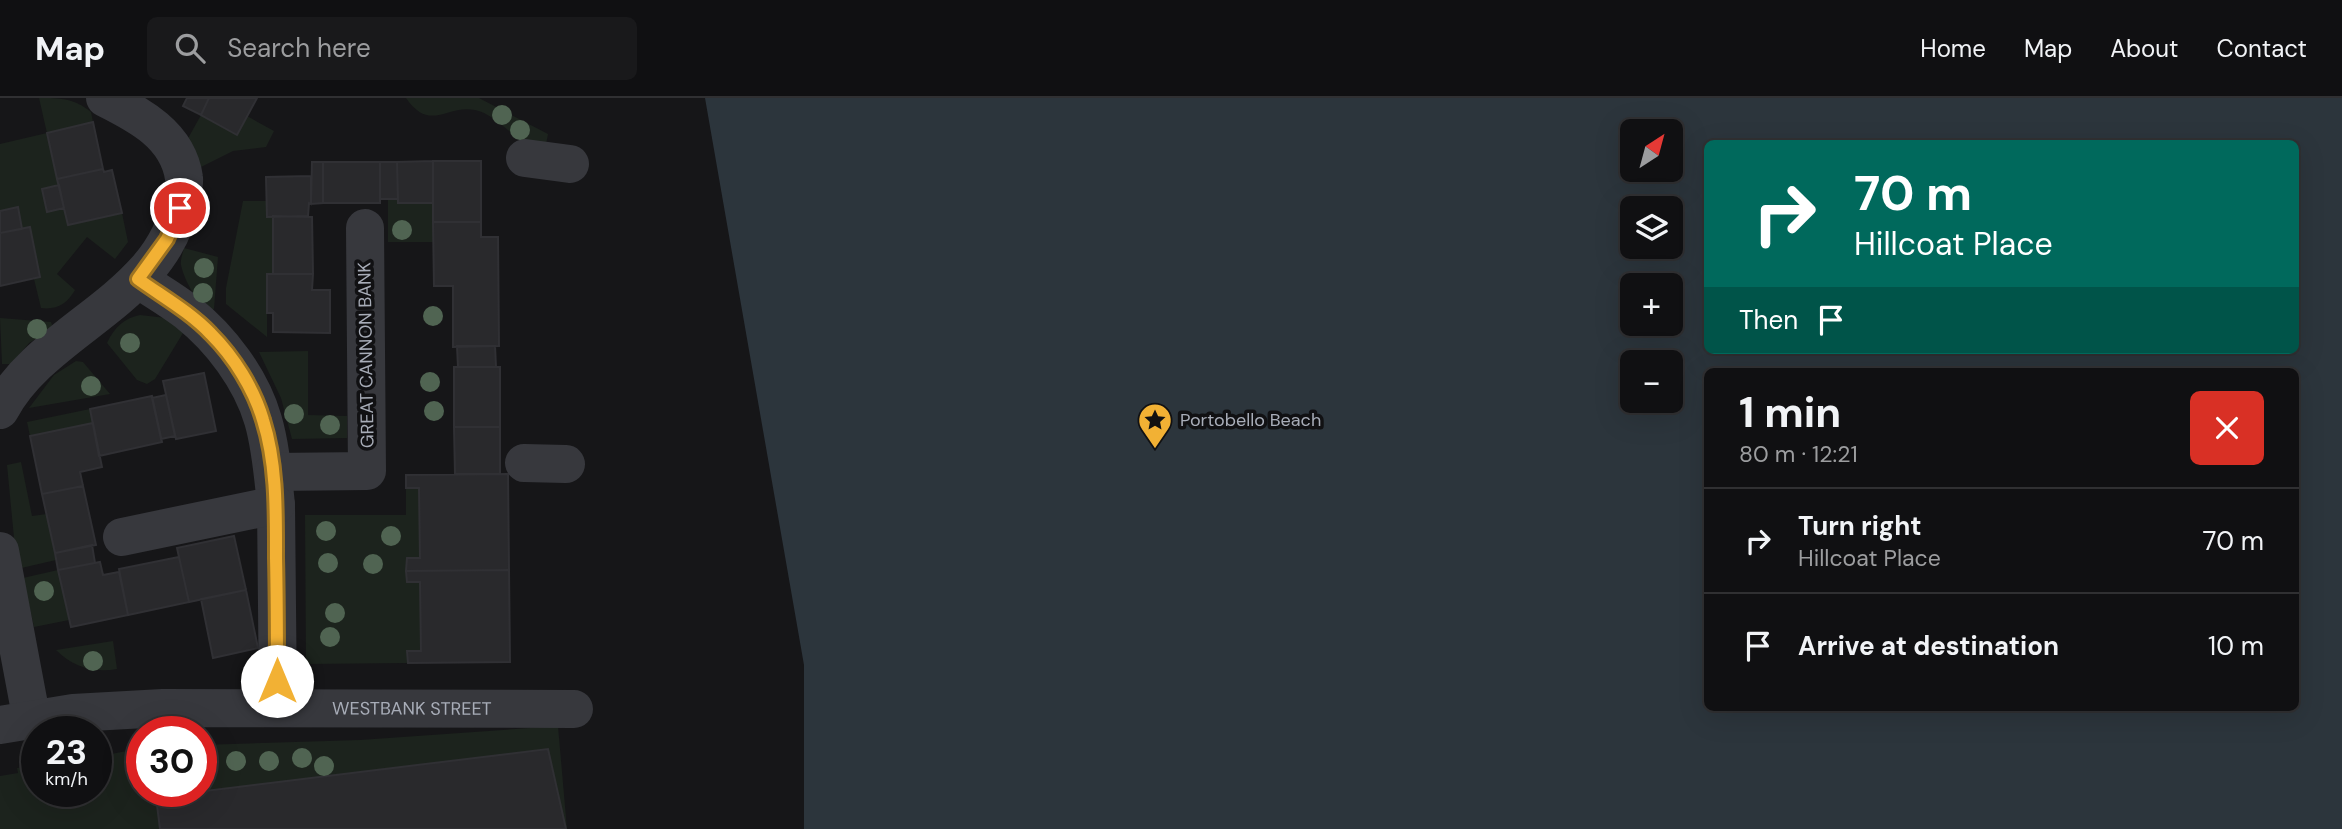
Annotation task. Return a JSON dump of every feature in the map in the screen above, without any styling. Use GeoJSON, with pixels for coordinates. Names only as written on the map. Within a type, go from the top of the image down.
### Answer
{"type":"FeatureCollection","features":[{"type":"Feature","properties":{"kind":"street"},"geometry":{"type":"LineString","coordinates":[[4,395],[26,373],[138,279],[167,239],[180,208],[184,179],[168,141],[153,124],[104,98]]}},
{"type":"Feature","properties":{"kind":"street"},"geometry":{"type":"LineString","coordinates":[[525,158],[570,164]]}},
{"type":"Feature","properties":{"kind":"street","name":"GREAT CANNON BANK"},"geometry":{"type":"LineString","coordinates":[[122,537],[274,488],[367,471],[365,228]]}},
{"type":"Feature","properties":{"kind":"street"},"geometry":{"type":"LineString","coordinates":[[138,279],[188,313],[211,334],[233,360],[263,420],[274,488],[278,707]]}},
{"type":"Feature","properties":{"kind":"street"},"geometry":{"type":"LineString","coordinates":[[524,463],[566,464]]}},
{"type":"Feature","properties":{"kind":"street"},"geometry":{"type":"LineString","coordinates":[[0,551],[16,723]]}},
{"type":"Feature","properties":{"kind":"street","name":"WESTBANK STREET"},"geometry":{"type":"LineString","coordinates":[[16,723],[74,713],[163,708],[574,709]]}},
{"type":"Feature","properties":{"kind":"shaded area"},"geometry":{"type":"Polygon","coordinates":[[[39,98],[73,101],[91,112],[93,122],[47,133],[39,98]]]}},
{"type":"Feature","properties":{"kind":"shaded area"},"geometry":{"type":"Polygon","coordinates":[[[406,98],[479,98],[548,134],[545,150],[520,139],[481,112],[465,109],[431,116],[423,114],[406,98]]]}},
{"type":"Feature","properties":{"kind":"shaded area","name":"Portobello Beach"},"geometry":{"type":"Polygon","coordinates":[[[705,98],[2342,98],[2342,829],[804,829],[804,665],[705,98]]]}},
{"type":"Feature","properties":{"kind":"shaded area"},"geometry":{"type":"Polygon","coordinates":[[[201,115],[237,134],[247,116],[274,131],[266,147],[233,151],[199,168],[186,142],[201,115]]]}},
{"type":"Feature","properties":{"kind":"shaded area"},"geometry":{"type":"Polygon","coordinates":[[[47,133],[59,185],[42,189],[47,212],[64,208],[69,225],[122,213],[128,242],[115,259],[87,237],[57,274],[75,290],[61,305],[41,308],[34,279],[40,277],[30,228],[22,229],[18,208],[0,211],[0,144],[47,133]]]}},
{"type":"Feature","properties":{"kind":"shaded area"},"geometry":{"type":"Polygon","coordinates":[[[398,199],[398,203],[433,203],[434,242],[388,242],[388,200],[398,199]]]}},
{"type":"Feature","properties":{"kind":"shaded area"},"geometry":{"type":"Polygon","coordinates":[[[243,201],[267,201],[267,216],[273,216],[273,274],[267,274],[267,337],[226,304],[226,288],[243,201]]]}},
{"type":"Feature","properties":{"kind":"shaded area"},"geometry":{"type":"Polygon","coordinates":[[[184,248],[218,257],[214,309],[208,308],[197,299],[185,278],[181,265],[184,248]]]}},
{"type":"Feature","properties":{"kind":"shaded area"},"geometry":{"type":"Polygon","coordinates":[[[140,315],[166,318],[183,333],[155,379],[147,384],[137,380],[107,343],[120,324],[140,315]]]}},
{"type":"Feature","properties":{"kind":"shaded area"},"geometry":{"type":"Polygon","coordinates":[[[0,318],[51,322],[53,328],[29,343],[11,364],[2,364],[0,318]]]}},
{"type":"Feature","properties":{"kind":"shaded area"},"geometry":{"type":"Polygon","coordinates":[[[308,351],[308,415],[347,416],[347,438],[292,439],[281,398],[259,352],[308,351]]]}},
{"type":"Feature","properties":{"kind":"shaded area"},"geometry":{"type":"Polygon","coordinates":[[[76,361],[83,362],[110,394],[29,408],[54,375],[76,361]]]}},
{"type":"Feature","properties":{"kind":"shaded area"},"geometry":{"type":"Polygon","coordinates":[[[90,409],[93,423],[30,436],[27,422],[90,409]]]}},
{"type":"Feature","properties":{"kind":"shaded area"},"geometry":{"type":"Polygon","coordinates":[[[21,462],[32,516],[47,514],[56,560],[17,569],[7,465],[21,462]]]}},
{"type":"Feature","properties":{"kind":"shaded area"},"geometry":{"type":"Polygon","coordinates":[[[406,488],[419,488],[420,558],[407,558],[407,582],[420,582],[421,651],[407,651],[408,663],[306,664],[305,515],[406,515],[406,488]]]}},
{"type":"Feature","properties":{"kind":"shaded area"},"geometry":{"type":"Polygon","coordinates":[[[58,570],[69,620],[34,627],[23,578],[58,570]]]}},
{"type":"Feature","properties":{"kind":"shaded area"},"geometry":{"type":"Polygon","coordinates":[[[113,641],[117,669],[84,667],[69,661],[56,650],[113,641]]]}},
{"type":"Feature","properties":{"kind":"shaded area"},"geometry":{"type":"Polygon","coordinates":[[[558,726],[567,829],[0,829],[0,776],[18,773],[17,768],[21,768],[21,807],[112,807],[112,754],[126,751],[126,807],[217,807],[217,744],[360,740],[558,726]]]}},
{"type":"Feature","properties":{"kind":"building"},"geometry":{"type":"Polygon","coordinates":[[[187,98],[209,98],[201,115],[183,106],[187,98]]]}},
{"type":"Feature","properties":{"kind":"building"},"geometry":{"type":"Polygon","coordinates":[[[209,98],[257,98],[237,135],[201,115],[209,98]]]}},
{"type":"Feature","properties":{"kind":"building"},"geometry":{"type":"Polygon","coordinates":[[[93,122],[103,169],[57,179],[47,133],[93,122]]]}},
{"type":"Feature","properties":{"kind":"building"},"geometry":{"type":"Polygon","coordinates":[[[433,161],[481,161],[481,222],[433,222],[433,161]]]}},
{"type":"Feature","properties":{"kind":"building"},"geometry":{"type":"Polygon","coordinates":[[[433,161],[433,203],[398,203],[397,162],[433,161]]]}},
{"type":"Feature","properties":{"kind":"building"},"geometry":{"type":"Polygon","coordinates":[[[312,162],[323,162],[323,203],[311,204],[312,162]]]}},
{"type":"Feature","properties":{"kind":"building"},"geometry":{"type":"Polygon","coordinates":[[[323,162],[380,162],[380,203],[323,203],[323,162]]]}},
{"type":"Feature","properties":{"kind":"building"},"geometry":{"type":"Polygon","coordinates":[[[380,162],[397,162],[398,199],[380,199],[380,162]]]}},
{"type":"Feature","properties":{"kind":"building"},"geometry":{"type":"Polygon","coordinates":[[[103,169],[104,172],[112,170],[122,213],[68,225],[57,179],[103,169]]]}},
{"type":"Feature","properties":{"kind":"building"},"geometry":{"type":"Polygon","coordinates":[[[311,176],[308,216],[267,217],[266,177],[311,176]]]}},
{"type":"Feature","properties":{"kind":"building"},"geometry":{"type":"Polygon","coordinates":[[[59,185],[64,208],[47,212],[42,189],[59,185]]]}},
{"type":"Feature","properties":{"kind":"building"},"geometry":{"type":"Polygon","coordinates":[[[18,207],[22,229],[0,233],[0,211],[18,207]]]}},
{"type":"Feature","properties":{"kind":"building"},"geometry":{"type":"Polygon","coordinates":[[[273,216],[312,217],[313,274],[273,274],[273,216]]]}},
{"type":"Feature","properties":{"kind":"building"},"geometry":{"type":"Polygon","coordinates":[[[433,222],[481,222],[481,237],[498,237],[499,346],[453,347],[453,286],[434,286],[433,222]]]}},
{"type":"Feature","properties":{"kind":"building"},"geometry":{"type":"Polygon","coordinates":[[[30,227],[40,277],[0,286],[0,233],[30,227]]]}},
{"type":"Feature","properties":{"kind":"building"},"geometry":{"type":"Polygon","coordinates":[[[267,274],[313,274],[312,290],[330,290],[330,333],[273,332],[273,313],[267,313],[267,274]]]}},
{"type":"Feature","properties":{"kind":"building"},"geometry":{"type":"Polygon","coordinates":[[[457,346],[495,346],[496,367],[458,367],[457,346]]]}},
{"type":"Feature","properties":{"kind":"building"},"geometry":{"type":"Polygon","coordinates":[[[454,367],[500,367],[500,427],[454,427],[454,367]]]}},
{"type":"Feature","properties":{"kind":"building"},"geometry":{"type":"Polygon","coordinates":[[[204,373],[216,431],[176,439],[163,381],[204,373]]]}},
{"type":"Feature","properties":{"kind":"building"},"geometry":{"type":"Polygon","coordinates":[[[166,395],[175,436],[161,439],[152,398],[166,395]]]}},
{"type":"Feature","properties":{"kind":"building"},"geometry":{"type":"Polygon","coordinates":[[[152,396],[162,442],[99,456],[90,409],[152,396]]]}},
{"type":"Feature","properties":{"kind":"building"},"geometry":{"type":"Polygon","coordinates":[[[93,423],[102,467],[80,472],[83,486],[42,494],[30,436],[93,423]]]}},
{"type":"Feature","properties":{"kind":"building"},"geometry":{"type":"Polygon","coordinates":[[[454,427],[500,427],[500,474],[455,474],[454,427]]]}},
{"type":"Feature","properties":{"kind":"building"},"geometry":{"type":"Polygon","coordinates":[[[508,474],[509,570],[406,571],[407,558],[420,558],[419,488],[406,488],[406,475],[508,474]]]}},
{"type":"Feature","properties":{"kind":"building"},"geometry":{"type":"Polygon","coordinates":[[[83,486],[96,545],[55,553],[42,494],[83,486]]]}},
{"type":"Feature","properties":{"kind":"building"},"geometry":{"type":"Polygon","coordinates":[[[234,536],[246,590],[189,602],[177,548],[234,536]]]}},
{"type":"Feature","properties":{"kind":"building"},"geometry":{"type":"Polygon","coordinates":[[[92,545],[95,563],[58,570],[55,553],[92,545]]]}},
{"type":"Feature","properties":{"kind":"building"},"geometry":{"type":"Polygon","coordinates":[[[179,557],[189,602],[128,615],[119,569],[179,557]]]}},
{"type":"Feature","properties":{"kind":"building"},"geometry":{"type":"Polygon","coordinates":[[[100,562],[103,575],[119,572],[128,615],[71,627],[58,570],[100,562]]]}},
{"type":"Feature","properties":{"kind":"building"},"geometry":{"type":"Polygon","coordinates":[[[509,570],[510,662],[408,663],[407,651],[421,651],[420,582],[407,582],[406,571],[509,570]]]}},
{"type":"Feature","properties":{"kind":"building"},"geometry":{"type":"Polygon","coordinates":[[[246,590],[258,648],[213,658],[201,599],[246,590]]]}},
{"type":"Feature","properties":{"kind":"building"},"geometry":{"type":"Polygon","coordinates":[[[548,749],[566,829],[160,829],[157,807],[217,807],[217,790],[548,749]]]}},
{"type":"Feature","properties":{"kind":"place","name":"Portobello Beach"},"geometry":{"type":"Point","coordinates":[1155,450]}},
{"type":"Feature","properties":{"kind":"route"},"geometry":{"type":"LineString","coordinates":[[180,208],[167,239],[153,262],[138,279],[188,313],[211,334],[233,360],[263,420],[276,505],[277,681]]}}]}
